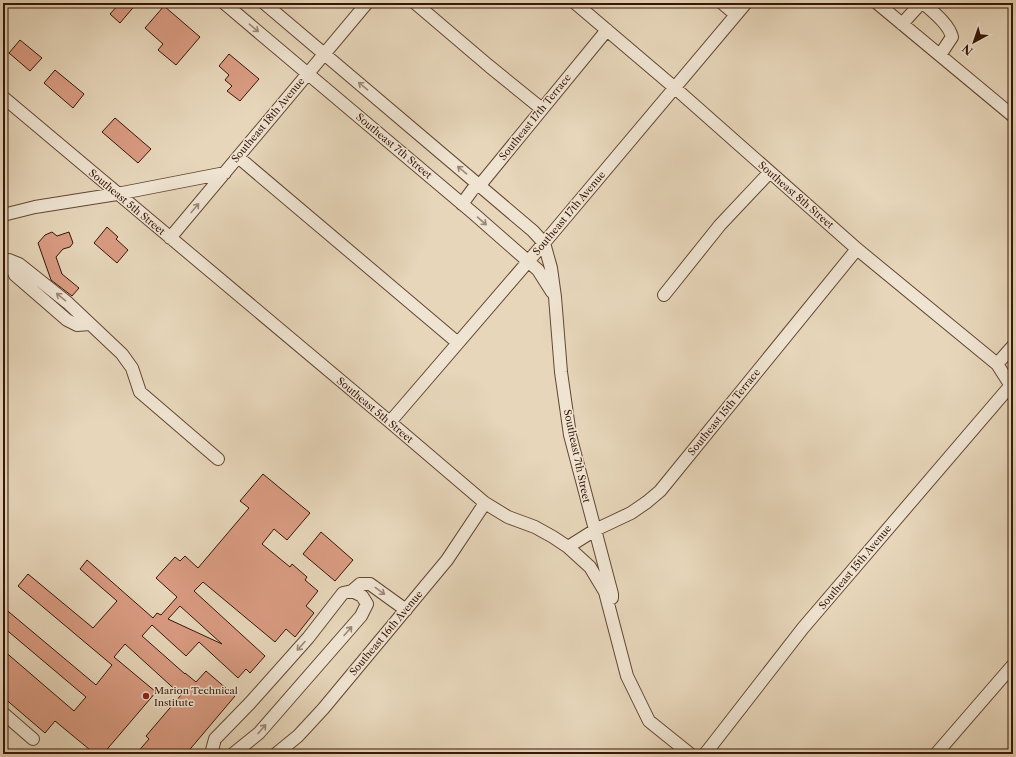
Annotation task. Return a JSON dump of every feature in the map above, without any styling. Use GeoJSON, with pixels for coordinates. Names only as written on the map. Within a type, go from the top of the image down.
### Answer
{"type":"FeatureCollection","features":[{"type":"Feature","properties":{"kind":"street","name":"Southeast 7th Street"},"geometry":{"type":"LineString","coordinates":[[224,3],[462,204],[528,262],[543,277],[555,297]]}},
{"type":"Feature","properties":{"kind":"street","name":"Southeast 7th Street"},"geometry":{"type":"LineString","coordinates":[[264,3],[480,185],[533,231],[544,243],[551,268],[555,297],[561,372],[570,435],[612,594],[610,613]]}},
{"type":"Feature","properties":{"kind":"street","name":"Southeast 18th Avenue"},"geometry":{"type":"LineString","coordinates":[[170,238],[367,3]]}},
{"type":"Feature","properties":{"kind":"street"},"geometry":{"type":"LineString","coordinates":[[416,3],[489,66],[542,109]]}},
{"type":"Feature","properties":{"kind":"street","name":"Southeast 8th Street"},"geometry":{"type":"LineString","coordinates":[[575,3],[675,88],[858,249],[998,364],[1012,387]]}},
{"type":"Feature","properties":{"kind":"street"},"geometry":{"type":"LineString","coordinates":[[722,3],[736,15]]}},
{"type":"Feature","properties":{"kind":"street","name":"Southeast 17th Avenue"},"geometry":{"type":"LineString","coordinates":[[390,422],[528,262],[746,3]]}},
{"type":"Feature","properties":{"kind":"street"},"geometry":{"type":"LineString","coordinates":[[877,3],[1013,116]]}},
{"type":"Feature","properties":{"kind":"street"},"geometry":{"type":"LineString","coordinates":[[902,24],[922,3],[936,15],[951,32],[952,38],[940,55]]}},
{"type":"Feature","properties":{"kind":"street","name":"Southeast 17th Terrace"},"geometry":{"type":"LineString","coordinates":[[462,204],[474,189],[480,185],[607,30]]}},
{"type":"Feature","properties":{"kind":"street","name":"Southeast 5th Street"},"geometry":{"type":"LineString","coordinates":[[3,97],[485,503],[508,517],[535,527],[553,537],[568,547],[590,567],[605,592],[627,676],[650,721],[690,754]]}},
{"type":"Feature","properties":{"kind":"street"},"geometry":{"type":"LineString","coordinates":[[238,157],[458,343]]}},
{"type":"Feature","properties":{"kind":"street"},"geometry":{"type":"LineString","coordinates":[[664,295],[720,225],[770,172]]}},
{"type":"Feature","properties":{"kind":"street"},"geometry":{"type":"LineString","coordinates":[[3,215],[34,207],[117,194],[224,173]]}},
{"type":"Feature","properties":{"kind":"street","name":"Southeast 15th Terrace"},"geometry":{"type":"LineString","coordinates":[[568,547],[595,530],[631,513],[660,491],[858,249]]}},
{"type":"Feature","properties":{"kind":"street"},"geometry":{"type":"LineString","coordinates":[[6,259],[19,264],[68,303],[122,354],[132,368],[140,392],[218,459]]}},
{"type":"Feature","properties":{"kind":"street"},"geometry":{"type":"LineString","coordinates":[[998,364],[1013,346]]}},
{"type":"Feature","properties":{"kind":"street","name":"Southeast 15th Avenue"},"geometry":{"type":"LineString","coordinates":[[705,754],[803,628],[1012,387]]}},
{"type":"Feature","properties":{"kind":"street","name":"Southeast 16th Avenue"},"geometry":{"type":"LineString","coordinates":[[276,754],[298,736],[323,709],[406,610],[447,560],[485,503]]}},
{"type":"Feature","properties":{"kind":"street"},"geometry":{"type":"LineString","coordinates":[[210,754],[215,739],[250,703],[308,638],[343,593],[352,591],[360,584],[370,584],[406,610]]}},
{"type":"Feature","properties":{"kind":"street"},"geometry":{"type":"LineString","coordinates":[[233,754],[259,733],[361,616],[367,604],[362,596],[352,591]]}},
{"type":"Feature","properties":{"kind":"street"},"geometry":{"type":"LineString","coordinates":[[936,754],[1013,665]]}},
{"type":"Feature","properties":{"kind":"street"},"geometry":{"type":"LineString","coordinates":[[3,713],[33,739]]}},
{"type":"Feature","properties":{"kind":"building"},"geometry":{"type":"Polygon","coordinates":[[[120,3],[137,3],[120,23],[110,14],[120,3]]]}},
{"type":"Feature","properties":{"kind":"building"},"geometry":{"type":"Polygon","coordinates":[[[164,6],[200,37],[176,65],[158,50],[163,44],[145,28],[164,6]]]}},
{"type":"Feature","properties":{"kind":"building"},"geometry":{"type":"Polygon","coordinates":[[[20,40],[42,58],[30,71],[9,53],[20,40]]]}},
{"type":"Feature","properties":{"kind":"building"},"geometry":{"type":"Polygon","coordinates":[[[229,54],[259,79],[240,101],[227,91],[232,86],[225,80],[229,75],[219,66],[229,54]]]}},
{"type":"Feature","properties":{"kind":"building"},"geometry":{"type":"Polygon","coordinates":[[[55,70],[84,94],[73,108],[44,83],[55,70]]]}},
{"type":"Feature","properties":{"kind":"building"},"geometry":{"type":"Polygon","coordinates":[[[115,118],[151,149],[138,163],[102,132],[115,118]]]}},
{"type":"Feature","properties":{"kind":"building"},"geometry":{"type":"Polygon","coordinates":[[[107,227],[118,237],[116,239],[128,250],[117,263],[94,243],[107,227]]]}},
{"type":"Feature","properties":{"kind":"building"},"geometry":{"type":"Polygon","coordinates":[[[52,232],[57,236],[69,232],[73,243],[70,247],[63,249],[56,257],[62,274],[79,288],[72,296],[51,280],[38,243],[45,235],[52,232]]]}},
{"type":"Feature","properties":{"kind":"building"},"geometry":{"type":"Polygon","coordinates":[[[263,474],[310,513],[287,540],[274,529],[262,544],[290,567],[292,564],[307,577],[305,580],[318,591],[306,606],[314,613],[295,637],[286,629],[275,642],[203,582],[194,591],[265,656],[250,673],[246,669],[238,678],[199,642],[186,656],[152,625],[142,636],[196,682],[206,671],[235,696],[186,754],[136,754],[149,739],[146,736],[181,695],[125,644],[114,657],[156,692],[103,754],[95,754],[55,721],[45,733],[3,697],[3,650],[74,711],[86,697],[3,627],[3,607],[96,685],[112,665],[18,586],[28,574],[93,628],[117,601],[80,569],[87,560],[153,618],[157,613],[161,615],[177,597],[156,578],[175,557],[180,561],[185,556],[198,568],[249,508],[240,501],[263,474]],[[180,606],[168,619],[222,644],[180,606]]]}},
{"type":"Feature","properties":{"kind":"building"},"geometry":{"type":"Polygon","coordinates":[[[321,532],[353,560],[335,581],[303,554],[321,532]]]}},
{"type":"Feature","properties":{"kind":"place","name":"Marion Technical Institute"},"geometry":{"type":"Point","coordinates":[146,696]}}]}
